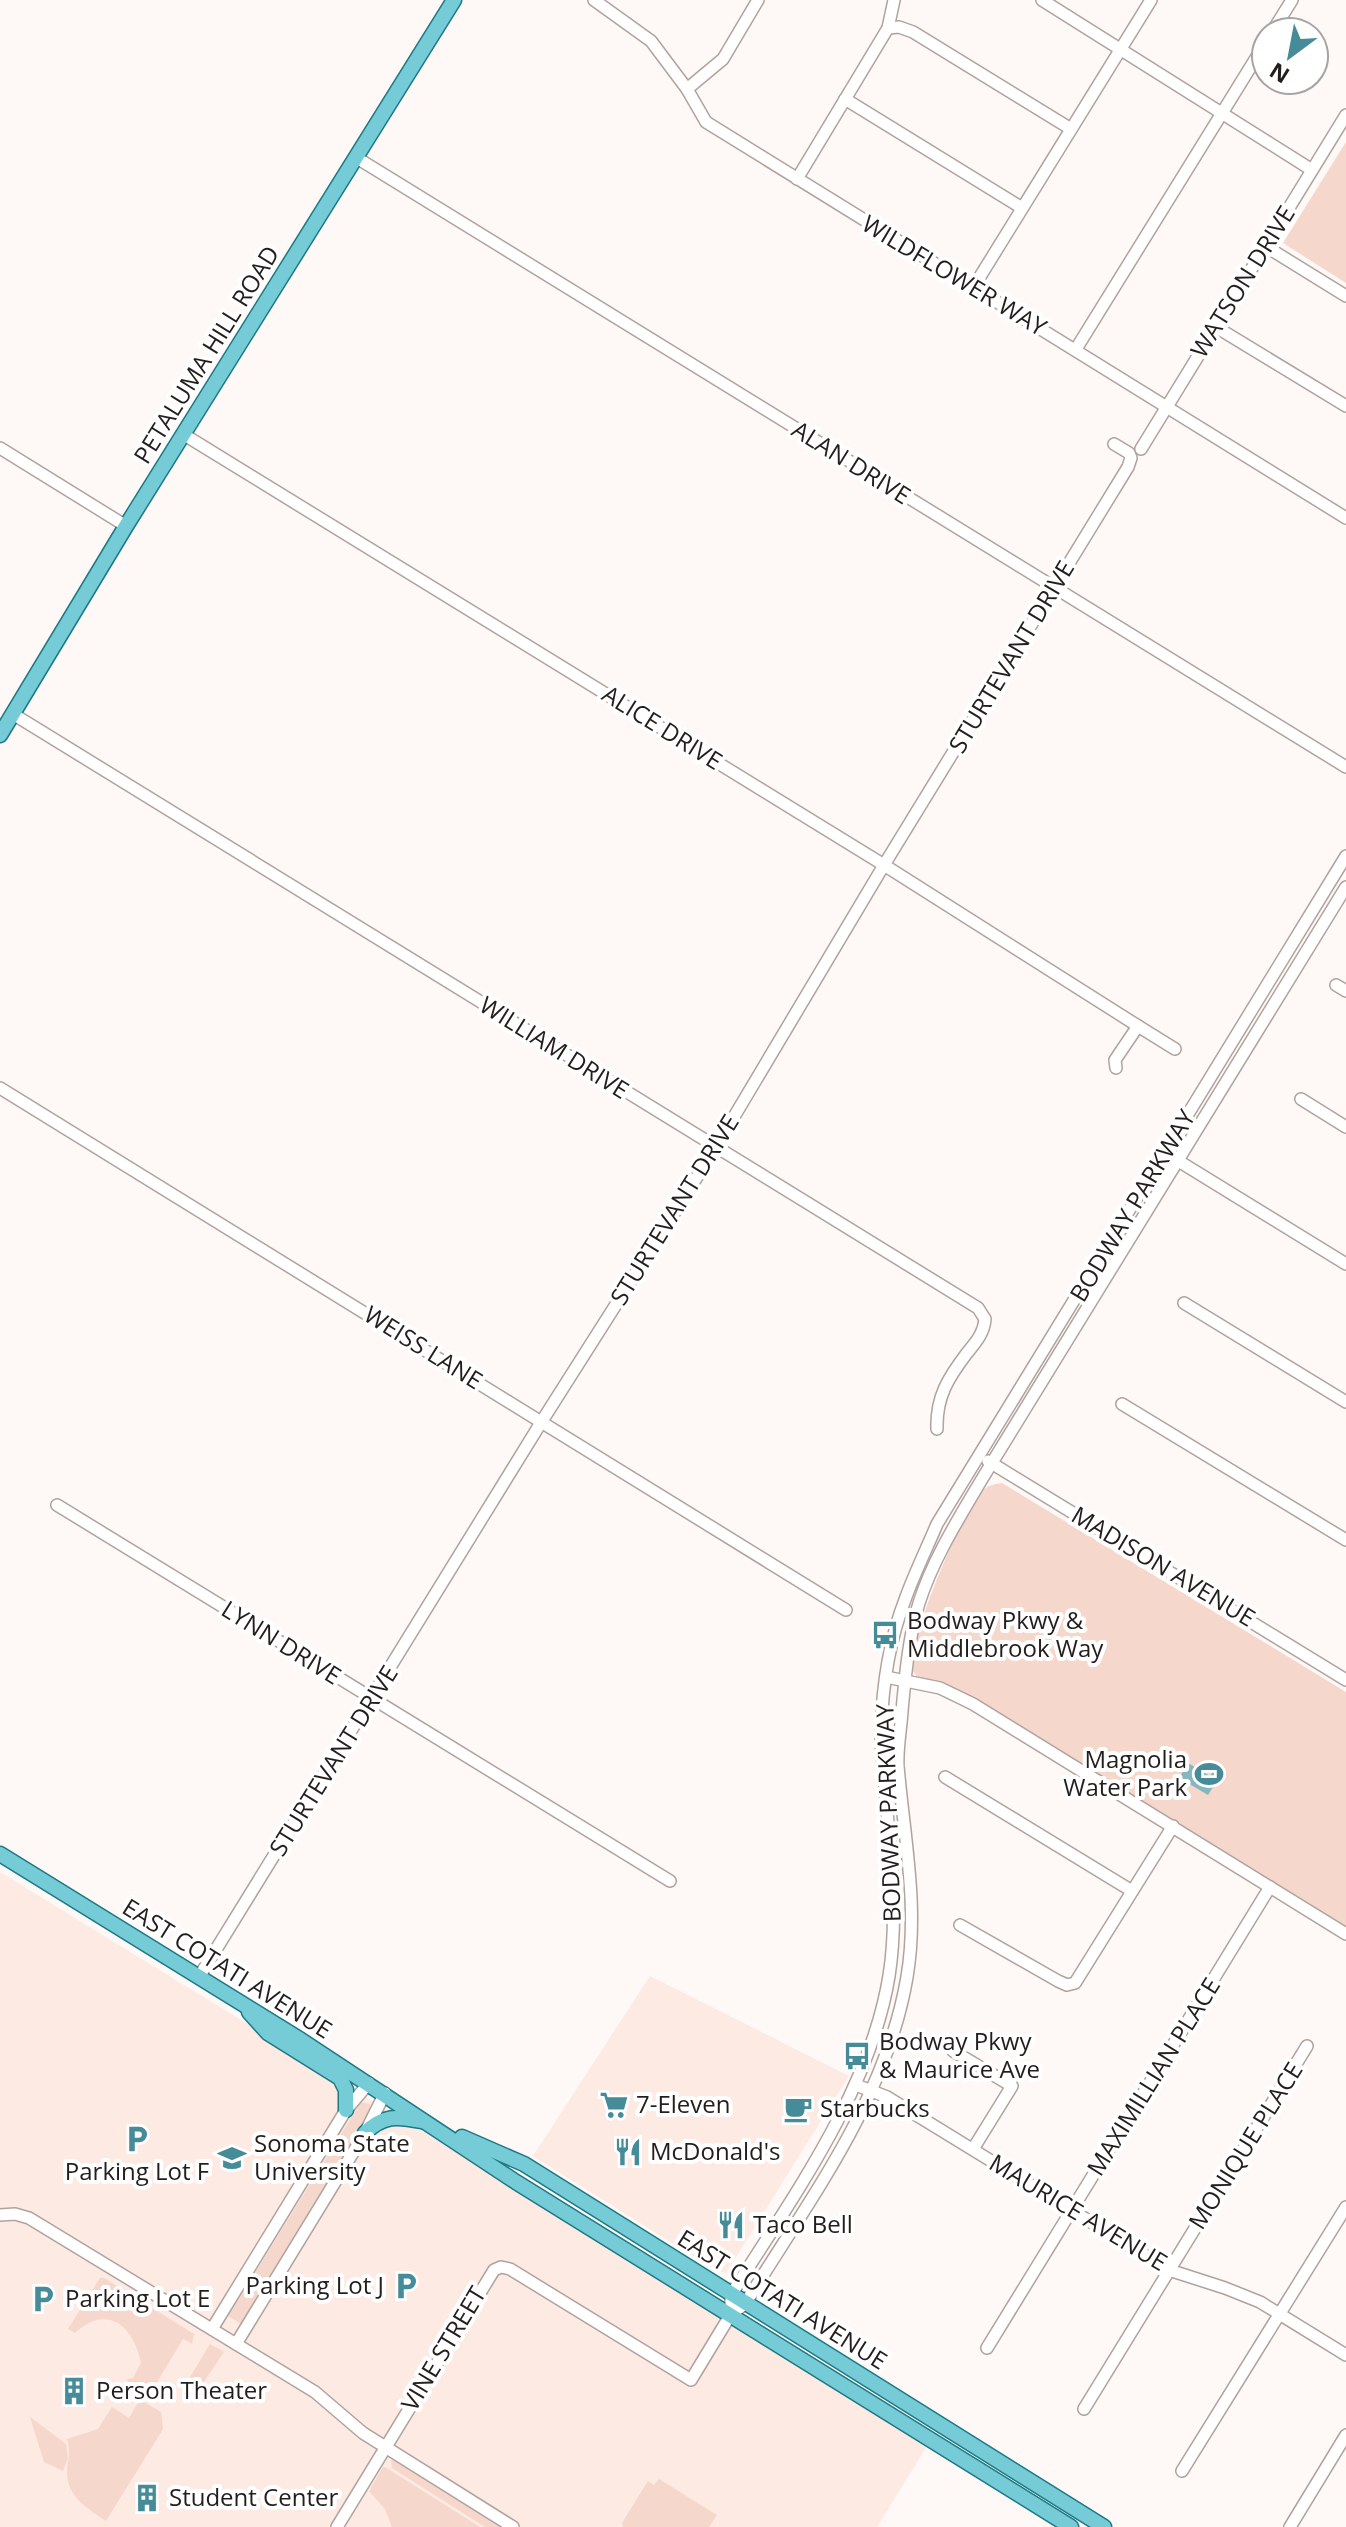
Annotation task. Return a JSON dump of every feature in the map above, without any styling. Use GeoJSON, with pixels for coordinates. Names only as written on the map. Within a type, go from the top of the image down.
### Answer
{"type":"FeatureCollection","features":[{"type":"Feature","properties":{"kind":"main road","name":"PETALUMA HILL ROAD"},"geometry":{"type":"LineString","coordinates":[[0,735],[126,526],[454,0]]}},
{"type":"Feature","properties":{"kind":"main road","name":"EAST COTATI AVENUE"},"geometry":{"type":"LineString","coordinates":[[0,1854],[385,2093],[516,2182],[1071,2527]]}},
{"type":"Feature","properties":{"kind":"main road"},"geometry":{"type":"LineString","coordinates":[[238,2001],[268,2033],[340,2078],[346,2090],[346,2110]]}},
{"type":"Feature","properties":{"kind":"main road"},"geometry":{"type":"LineString","coordinates":[[365,2133],[385,2118],[402,2117],[430,2123]]}},
{"type":"Feature","properties":{"kind":"main road","name":"EAST COTATI AVENUE"},"geometry":{"type":"LineString","coordinates":[[430,2123],[524,2164],[1104,2527]]}},
{"type":"Feature","properties":{"kind":"street","name":"WILDFLOWER WAY"},"geometry":{"type":"LineString","coordinates":[[594,0],[651,41],[687,89],[706,122],[1346,518]]}},
{"type":"Feature","properties":{"kind":"street"},"geometry":{"type":"LineString","coordinates":[[687,89],[723,59],[758,0]]}},
{"type":"Feature","properties":{"kind":"street"},"geometry":{"type":"LineString","coordinates":[[797,179],[888,28],[894,0]]}},
{"type":"Feature","properties":{"kind":"street"},"geometry":{"type":"LineString","coordinates":[[1042,0],[1312,170]]}},
{"type":"Feature","properties":{"kind":"street"},"geometry":{"type":"LineString","coordinates":[[973,288],[1151,0]]}},
{"type":"Feature","properties":{"kind":"street"},"geometry":{"type":"LineString","coordinates":[[888,28],[899,27],[913,32],[1071,129]]}},
{"type":"Feature","properties":{"kind":"street"},"geometry":{"type":"LineString","coordinates":[[1076,349],[1250,68]]}},
{"type":"Feature","properties":{"kind":"street"},"geometry":{"type":"LineString","coordinates":[[845,99],[1022,208]]}},
{"type":"Feature","properties":{"kind":"street","name":"WATSON DRIVE"},"geometry":{"type":"LineString","coordinates":[[1141,449],[1346,115]]}},
{"type":"Feature","properties":{"kind":"street","name":"ALAN DRIVE"},"geometry":{"type":"LineString","coordinates":[[357,158],[1346,767]]}},
{"type":"Feature","properties":{"kind":"street"},"geometry":{"type":"LineString","coordinates":[[1265,246],[1346,296]]}},
{"type":"Feature","properties":{"kind":"street"},"geometry":{"type":"LineString","coordinates":[[1216,327],[1346,406]]}},
{"type":"Feature","properties":{"kind":"street","name":"ALICE DRIVE"},"geometry":{"type":"LineString","coordinates":[[183,434],[884,865],[1175,1049]]}},
{"type":"Feature","properties":{"kind":"street","name":"STURTEVANT DRIVE"},"geometry":{"type":"LineString","coordinates":[[199,1977],[542,1421],[716,1147],[884,865],[1131,462],[1129,453],[1114,444]]}},
{"type":"Feature","properties":{"kind":"street"},"geometry":{"type":"LineString","coordinates":[[0,448],[126,526]]}},
{"type":"Feature","properties":{"kind":"street","name":"WILLIAM DRIVE"},"geometry":{"type":"LineString","coordinates":[[13,714],[978,1308],[985,1319],[984,1330],[956,1368],[936,1406],[937,1429]]}},
{"type":"Feature","properties":{"kind":"street","name":"BODWAY PARKWAY"},"geometry":{"type":"LineString","coordinates":[[731,2295],[828,2139],[856,2085],[880,2019],[894,1933],[894,1878],[881,1736],[886,1677],[905,1598],[937,1524],[1346,856]]}},
{"type":"Feature","properties":{"kind":"street","name":"BODWAY PARKWAY"},"geometry":{"type":"LineString","coordinates":[[731,2314],[745,2304],[857,2124],[873,2090],[898,2018],[907,1976],[912,1925],[907,1828],[898,1762],[905,1679],[919,1603],[949,1536],[992,1463],[1346,887]]}},
{"type":"Feature","properties":{"kind":"street"},"geometry":{"type":"LineString","coordinates":[[1116,1068],[1115,1060],[1138,1026]]}},
{"type":"Feature","properties":{"kind":"street","name":"WEISS LANE"},"geometry":{"type":"LineString","coordinates":[[0,1088],[846,1610]]}},
{"type":"Feature","properties":{"kind":"street"},"geometry":{"type":"LineString","coordinates":[[1301,1099],[1346,1127]]}},
{"type":"Feature","properties":{"kind":"street"},"geometry":{"type":"LineString","coordinates":[[1165,1153],[1346,1264]]}},
{"type":"Feature","properties":{"kind":"street"},"geometry":{"type":"LineString","coordinates":[[1184,1303],[1346,1402]]}},
{"type":"Feature","properties":{"kind":"street"},"geometry":{"type":"LineString","coordinates":[[1122,1404],[1346,1540]]}},
{"type":"Feature","properties":{"kind":"street","name":"MADISON AVENUE"},"geometry":{"type":"LineString","coordinates":[[979,1455],[1346,1680]]}},
{"type":"Feature","properties":{"kind":"street","name":"LYNN DRIVE"},"geometry":{"type":"LineString","coordinates":[[57,1505],[670,1881]]}},
{"type":"Feature","properties":{"kind":"street"},"geometry":{"type":"LineString","coordinates":[[886,1677],[940,1688],[973,1704],[1346,1934]]}},
{"type":"Feature","properties":{"kind":"street"},"geometry":{"type":"LineString","coordinates":[[945,1777],[1132,1891]]}},
{"type":"Feature","properties":{"kind":"street"},"geometry":{"type":"LineString","coordinates":[[960,1925],[1058,1981],[1067,1985],[1075,1983],[1173,1826]]}},
{"type":"Feature","properties":{"kind":"street","name":"MAXIMILLIAN PLACE"},"geometry":{"type":"LineString","coordinates":[[987,2348],[1270,1887]]}},
{"type":"Feature","properties":{"kind":"street","name":"MONIQUE PLACE"},"geometry":{"type":"LineString","coordinates":[[1084,2409],[1307,2046]]}},
{"type":"Feature","properties":{"kind":"street"},"geometry":{"type":"LineString","coordinates":[[953,2051],[1012,2086],[973,2149]]}},
{"type":"Feature","properties":{"kind":"street"},"geometry":{"type":"LineString","coordinates":[[212,2329],[346,2110],[369,2083]]}},
{"type":"Feature","properties":{"kind":"street","name":"MAURICE AVENUE"},"geometry":{"type":"LineString","coordinates":[[856,2085],[873,2090],[973,2149],[1169,2270],[1225,2288],[1280,2314],[1346,2355]]}},
{"type":"Feature","properties":{"kind":"street"},"geometry":{"type":"LineString","coordinates":[[236,2344],[365,2133],[385,2093]]}},
{"type":"Feature","properties":{"kind":"street"},"geometry":{"type":"LineString","coordinates":[[1182,2471],[1346,2207]]}},
{"type":"Feature","properties":{"kind":"street"},"geometry":{"type":"LineString","coordinates":[[0,2215],[15,2214],[29,2218],[212,2329],[321,2396],[384,2447],[513,2527]]}},
{"type":"Feature","properties":{"kind":"street","name":"VINE STREET"},"geometry":{"type":"LineString","coordinates":[[337,2527],[489,2275],[501,2267],[510,2269],[691,2380],[731,2314]]}},
{"type":"Feature","properties":{"kind":"street"},"geometry":{"type":"LineString","coordinates":[[731,2295],[731,2314]]}},
{"type":"Feature","properties":{"kind":"street"},"geometry":{"type":"LineString","coordinates":[[1290,2527],[1346,2435]]}},
{"type":"Feature","properties":{"kind":"shaded area"},"geometry":{"type":"Polygon","coordinates":[[[1346,142],[1346,283],[1283,243],[1346,142]]]}},
{"type":"Feature","properties":{"kind":"shaded area"},"geometry":{"type":"Polygon","coordinates":[[[1002,1483],[1346,1692],[1346,1931],[962,1694],[928,1683],[913,1671],[917,1636],[925,1610],[961,1526],[980,1493],[1002,1483]]]}},
{"type":"Feature","properties":{"kind":"shaded area","name":"Sonoma State University"},"geometry":{"type":"Polygon","coordinates":[[[0,1872],[929,2443],[877,2527],[0,2527],[0,1872]]]}},
{"type":"Feature","properties":{"kind":"shaded area"},"geometry":{"type":"Polygon","coordinates":[[[650,1976],[849,2076],[726,2273],[715,2270],[533,2156],[650,1976]]]}},
{"type":"Feature","properties":{"kind":"shaded area"},"geometry":{"type":"Polygon","coordinates":[[[361,2102],[370,2104],[370,2114],[241,2324],[228,2316],[361,2102]]]}},
{"type":"Feature","properties":{"kind":"shaded area"},"geometry":{"type":"Polygon","coordinates":[[[100,2278],[194,2334],[192,2344],[183,2339],[151,2392],[131,2395],[127,2379],[133,2378],[141,2363],[132,2338],[125,2329],[108,2320],[98,2320],[75,2333],[68,2329],[100,2278]]]}},
{"type":"Feature","properties":{"kind":"shaded area"},"geometry":{"type":"Polygon","coordinates":[[[210,2344],[224,2352],[197,2392],[193,2390],[198,2382],[190,2377],[210,2344]]]}},
{"type":"Feature","properties":{"kind":"shaded area"},"geometry":{"type":"Polygon","coordinates":[[[144,2402],[161,2412],[163,2429],[106,2521],[79,2501],[70,2488],[67,2439],[98,2429],[112,2407],[129,2418],[137,2404],[144,2402]]]}},
{"type":"Feature","properties":{"kind":"shaded area"},"geometry":{"type":"Polygon","coordinates":[[[30,2417],[66,2444],[68,2458],[63,2471],[44,2462],[30,2417]]]}},
{"type":"Feature","properties":{"kind":"shaded area"},"geometry":{"type":"Polygon","coordinates":[[[391,2460],[502,2527],[485,2527],[392,2468],[391,2460]]]}},
{"type":"Feature","properties":{"kind":"shaded area"},"geometry":{"type":"Polygon","coordinates":[[[383,2467],[480,2527],[392,2527],[385,2509],[369,2491],[383,2467]]]}},
{"type":"Feature","properties":{"kind":"shaded area"},"geometry":{"type":"Polygon","coordinates":[[[659,2479],[717,2515],[709,2527],[623,2527],[622,2523],[648,2481],[654,2485],[659,2479]]]}},
{"type":"Feature","properties":{"kind":"water"},"geometry":{"type":"Polygon","coordinates":[[[1188,1763],[1210,1776],[1214,1770],[1221,1774],[1208,1795],[1186,1782],[1179,1792],[1173,1788],[1188,1763]]]}},
{"type":"Feature","properties":{"kind":"place","name":"Bodway Pkwy & Middlebrook Way"},"geometry":{"type":"Point","coordinates":[885,1635]}},
{"type":"Feature","properties":{"kind":"place","name":"Magnolia Water Park"},"geometry":{"type":"Point","coordinates":[1209,1774]}},
{"type":"Feature","properties":{"kind":"place","name":"Bodway Pkwy & Maurice Ave"},"geometry":{"type":"Point","coordinates":[857,2056]}},
{"type":"Feature","properties":{"kind":"place","name":"7-Eleven"},"geometry":{"type":"Point","coordinates":[614,2105]}},
{"type":"Feature","properties":{"kind":"place","name":"Starbucks"},"geometry":{"type":"Point","coordinates":[798,2109]}},
{"type":"Feature","properties":{"kind":"place","name":"Parking Lot F"},"geometry":{"type":"Point","coordinates":[137,2139]}},
{"type":"Feature","properties":{"kind":"place","name":"McDonald's"},"geometry":{"type":"Point","coordinates":[628,2152]}},
{"type":"Feature","properties":{"kind":"place","name":"Sonoma State University"},"geometry":{"type":"Point","coordinates":[232,2158]}},
{"type":"Feature","properties":{"kind":"place","name":"Taco Bell"},"geometry":{"type":"Point","coordinates":[731,2225]}},
{"type":"Feature","properties":{"kind":"place","name":"Parking Lot J"},"geometry":{"type":"Point","coordinates":[406,2286]}},
{"type":"Feature","properties":{"kind":"place","name":"Parking Lot E"},"geometry":{"type":"Point","coordinates":[43,2299]}},
{"type":"Feature","properties":{"kind":"place","name":"Person Theater"},"geometry":{"type":"Point","coordinates":[74,2391]}},
{"type":"Feature","properties":{"kind":"place","name":"Student Center"},"geometry":{"type":"Point","coordinates":[147,2498]}}]}
